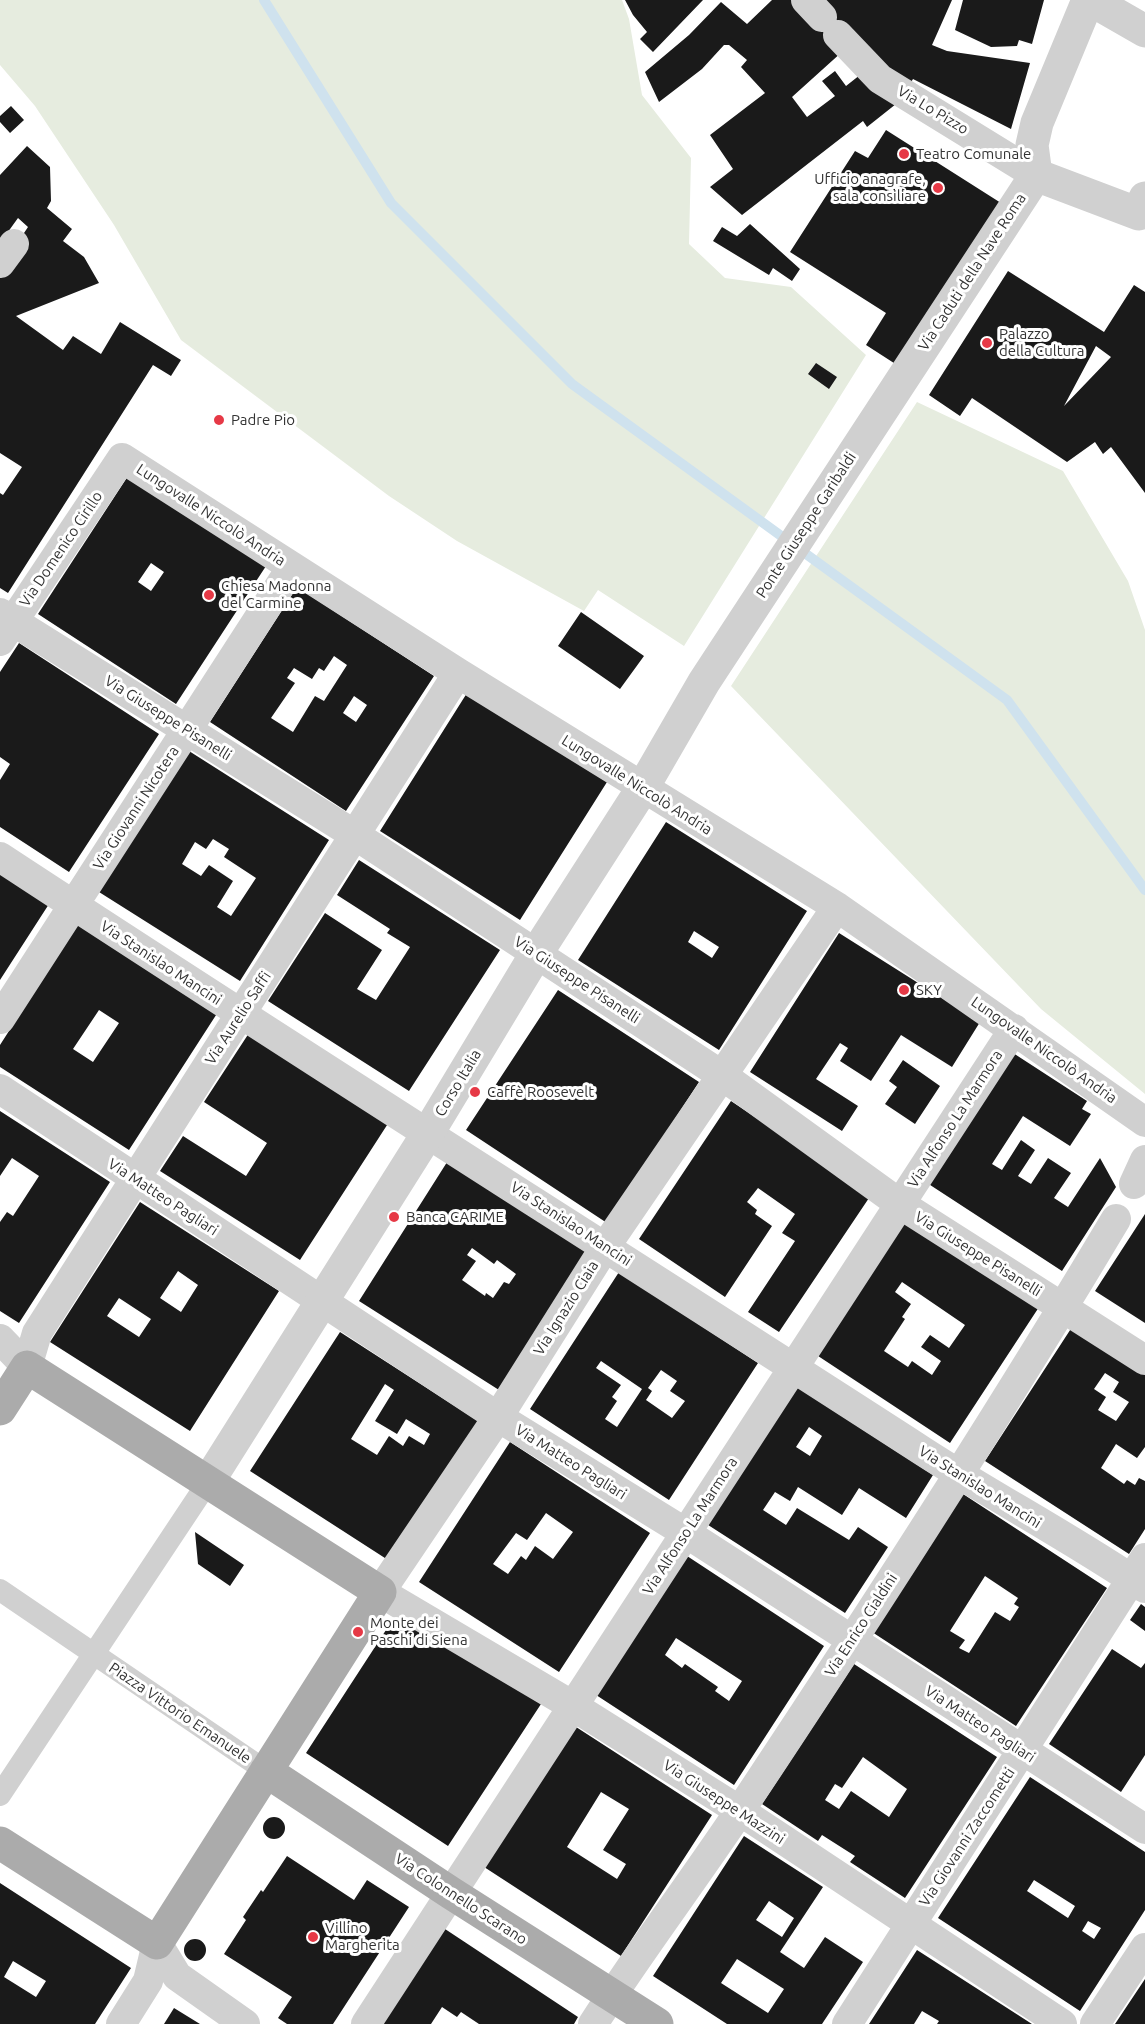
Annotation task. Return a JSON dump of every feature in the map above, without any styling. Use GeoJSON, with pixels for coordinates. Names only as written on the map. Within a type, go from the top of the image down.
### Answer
{"type":"FeatureCollection","features":[{"type":"Feature","properties":{"kind":"main road"},"geometry":{"type":"LineString","coordinates":[[0,1409],[27,1366],[380,1592],[157,1943],[0,1843]]}},
{"type":"Feature","properties":{"kind":"main road","name":"Via Colonnello Scarano"},"geometry":{"type":"LineString","coordinates":[[266,1772],[657,2024]]}},
{"type":"Feature","properties":{"kind":"street"},"geometry":{"type":"LineString","coordinates":[[1143,211],[1036,175],[1032,146],[1037,123],[1090,0],[1145,31]]}},
{"type":"Feature","properties":{"kind":"street","name":"Via Lo Pizzo"},"geometry":{"type":"LineString","coordinates":[[822,17],[880,79],[1036,175]]}},
{"type":"Feature","properties":{"kind":"street","name":"Via Caduti della Nave Roma"},"geometry":{"type":"LineString","coordinates":[[908,369],[1036,175]]}},
{"type":"Feature","properties":{"kind":"street","name":"Ponte Giuseppe Garibaldi"},"geometry":{"type":"LineString","coordinates":[[704,682],[908,369]]}},
{"type":"Feature","properties":{"kind":"street","name":"Lungovalle Niccolò Andria"},"geometry":{"type":"LineString","coordinates":[[122,458],[642,789],[837,907],[1145,1122]]}},
{"type":"Feature","properties":{"kind":"street","name":"Via Domenico Cirillo"},"geometry":{"type":"LineString","coordinates":[[4,625],[122,458]]}},
{"type":"Feature","properties":{"kind":"street","name":"Via Giovanni Nicotera"},"geometry":{"type":"LineString","coordinates":[[0,1018],[292,567]]}},
{"type":"Feature","properties":{"kind":"street","name":"Via Giuseppe Pisanelli"},"geometry":{"type":"LineString","coordinates":[[4,625],[186,729],[355,835],[723,1076],[900,1204],[1145,1360]]}},
{"type":"Feature","properties":{"kind":"street","name":"Via Aurelio Saffi"},"geometry":{"type":"LineString","coordinates":[[27,1366],[37,1333],[458,673]]}},
{"type":"Feature","properties":{"kind":"street","name":"Corso Italia"},"geometry":{"type":"LineString","coordinates":[[208,1482],[428,1133],[536,954],[642,789],[704,682]]}},
{"type":"Feature","properties":{"kind":"street","name":"Via Stanislao Mancini"},"geometry":{"type":"LineString","coordinates":[[0,856],[240,1015],[605,1246],[957,1473],[1141,1575]]}},
{"type":"Feature","properties":{"kind":"street","name":"Via Ignazio Ciaia"},"geometry":{"type":"LineString","coordinates":[[380,1592],[498,1417],[605,1246],[837,907]]}},
{"type":"Feature","properties":{"kind":"street","name":"Via Alfonso La Marmora"},"geometry":{"type":"LineString","coordinates":[[366,2024],[1014,1029]]}},
{"type":"Feature","properties":{"kind":"street","name":"Via Matteo Pagliari"},"geometry":{"type":"LineString","coordinates":[[0,1089],[498,1417],[686,1533],[1145,1829]]}},
{"type":"Feature","properties":{"kind":"street","name":"Via Enrico Cialdini"},"geometry":{"type":"LineString","coordinates":[[594,2024],[740,1811],[851,1641],[1063,1308],[1116,1219]]}},
{"type":"Feature","properties":{"kind":"street"},"geometry":{"type":"LineString","coordinates":[[0,1339],[27,1366]]}},
{"type":"Feature","properties":{"kind":"street","name":"Piazza Vittorio Emanuele"},"geometry":{"type":"LineString","coordinates":[[0,1795],[208,1482]]}},
{"type":"Feature","properties":{"kind":"street","name":"Via Giovanni Zaccometti"},"geometry":{"type":"LineString","coordinates":[[847,2024],[1022,1751],[1141,1575]]}},
{"type":"Feature","properties":{"kind":"street","name":"Piazza Vittorio Emanuele"},"geometry":{"type":"LineString","coordinates":[[0,1590],[266,1772]]}},
{"type":"Feature","properties":{"kind":"street","name":"Via Giuseppe Mazzini"},"geometry":{"type":"LineString","coordinates":[[380,1592],[573,1706],[740,1811],[1062,2024]]}},
{"type":"Feature","properties":{"kind":"street"},"geometry":{"type":"LineString","coordinates":[[121,2024],[148,1981],[157,1943]]}},
{"type":"Feature","properties":{"kind":"street"},"geometry":{"type":"LineString","coordinates":[[157,1943],[177,1976],[245,2024]]}},
{"type":"Feature","properties":{"kind":"street"},"geometry":{"type":"LineString","coordinates":[[1095,2024],[1145,1948]]}},
{"type":"Feature","properties":{"kind":"shaded area"},"geometry":{"type":"Polygon","coordinates":[[[0,0],[622,0],[629,19],[642,95],[691,158],[689,244],[725,278],[791,287],[866,355],[684,646],[598,590],[584,611],[457,541],[389,496],[181,340],[114,225],[35,106],[0,65],[0,0]]]}},
{"type":"Feature","properties":{"kind":"shaded area"},"geometry":{"type":"Polygon","coordinates":[[[917,402],[1063,471],[1128,581],[1145,630],[1145,1094],[1041,1009],[731,686],[917,402]]]}},
{"type":"Feature","properties":{"kind":"building"},"geometry":{"type":"Polygon","coordinates":[[[625,0],[703,0],[653,52],[640,39],[647,32],[633,15],[625,0]]]}},
{"type":"Feature","properties":{"kind":"building"},"geometry":{"type":"Polygon","coordinates":[[[772,0],[952,0],[932,45],[947,51],[1030,63],[1011,129],[913,79],[907,89],[843,51],[792,97],[807,117],[835,96],[822,81],[835,71],[846,86],[865,71],[896,104],[867,127],[863,121],[742,215],[710,187],[733,169],[710,135],[765,93],[741,67],[747,60],[729,45],[724,45],[702,69],[659,102],[645,72],[689,35],[721,2],[747,24],[772,0]]]}},
{"type":"Feature","properties":{"kind":"building"},"geometry":{"type":"Polygon","coordinates":[[[963,0],[1044,0],[1032,44],[1019,40],[1017,46],[991,47],[955,30],[963,0]]]}},
{"type":"Feature","properties":{"kind":"building"},"geometry":{"type":"Polygon","coordinates":[[[11,106],[24,120],[10,133],[0,122],[0,116],[11,106]]]}},
{"type":"Feature","properties":{"kind":"building"},"geometry":{"type":"Polygon","coordinates":[[[886,130],[1001,203],[897,365],[866,345],[886,313],[790,252],[855,151],[868,158],[886,130]]]}},
{"type":"Feature","properties":{"kind":"building"},"geometry":{"type":"Polygon","coordinates":[[[27,146],[50,167],[51,201],[47,208],[72,229],[63,241],[84,257],[99,283],[16,316],[63,350],[73,336],[101,354],[120,322],[181,360],[171,376],[153,365],[8,593],[0,588],[0,493],[3,495],[22,467],[0,453],[0,269],[28,227],[18,218],[0,243],[0,175],[27,146]]]}},
{"type":"Feature","properties":{"kind":"building"},"geometry":{"type":"Polygon","coordinates":[[[750,224],[800,269],[792,281],[773,268],[769,275],[713,241],[722,227],[737,236],[750,224]]]}},
{"type":"Feature","properties":{"kind":"building"},"geometry":{"type":"Polygon","coordinates":[[[1008,271],[1104,332],[1134,285],[1145,292],[1145,493],[1111,447],[1103,454],[1095,442],[1067,462],[972,398],[960,416],[929,395],[1008,271]],[[1096,346],[1064,406],[1111,357],[1096,346]]]}},
{"type":"Feature","properties":{"kind":"building"},"geometry":{"type":"Polygon","coordinates":[[[816,363],[837,377],[829,389],[808,374],[816,363]]]}},
{"type":"Feature","properties":{"kind":"building"},"geometry":{"type":"Polygon","coordinates":[[[128,476],[266,566],[176,704],[38,614],[128,476]],[[151,563],[138,582],[151,591],[164,572],[151,563]]]}},
{"type":"Feature","properties":{"kind":"building"},"geometry":{"type":"Polygon","coordinates":[[[297,587],[434,676],[346,811],[210,722],[297,587]],[[334,656],[324,671],[319,668],[312,679],[294,668],[287,678],[295,683],[271,718],[293,732],[315,696],[324,701],[347,665],[334,656]],[[354,696],[343,713],[356,722],[367,705],[354,696]]]}},
{"type":"Feature","properties":{"kind":"building"},"geometry":{"type":"Polygon","coordinates":[[[581,612],[644,656],[620,689],[558,646],[581,612]]]}},
{"type":"Feature","properties":{"kind":"building"},"geometry":{"type":"Polygon","coordinates":[[[19,643],[159,734],[69,872],[0,827],[0,780],[10,764],[0,757],[0,672],[19,643]]]}},
{"type":"Feature","properties":{"kind":"building"},"geometry":{"type":"Polygon","coordinates":[[[467,693],[607,782],[520,920],[380,831],[467,693]]]}},
{"type":"Feature","properties":{"kind":"building"},"geometry":{"type":"Polygon","coordinates":[[[189,751],[329,840],[240,981],[99,892],[189,751]],[[213,839],[206,849],[195,842],[182,864],[201,876],[209,865],[233,881],[217,907],[231,916],[256,878],[224,857],[229,849],[213,839]]]}},
{"type":"Feature","properties":{"kind":"building"},"geometry":{"type":"Polygon","coordinates":[[[666,822],[807,911],[719,1050],[578,960],[666,822]],[[694,931],[688,942],[712,958],[719,947],[694,931]]]}},
{"type":"Feature","properties":{"kind":"building"},"geometry":{"type":"Polygon","coordinates":[[[359,860],[500,950],[409,1091],[268,1001],[325,913],[382,950],[357,989],[376,1000],[410,947],[387,933],[390,929],[337,895],[359,860]]]}},
{"type":"Feature","properties":{"kind":"building"},"geometry":{"type":"Polygon","coordinates":[[[0,873],[49,904],[0,980],[0,873]]]}},
{"type":"Feature","properties":{"kind":"building"},"geometry":{"type":"Polygon","coordinates":[[[78,923],[218,1012],[129,1150],[0,1067],[0,1045],[78,923]],[[99,1010],[73,1049],[93,1062],[119,1023],[99,1010]]]}},
{"type":"Feature","properties":{"kind":"building"},"geometry":{"type":"Polygon","coordinates":[[[839,933],[980,1022],[952,1067],[901,1035],[871,1081],[840,1061],[848,1048],[840,1043],[816,1079],[858,1106],[842,1131],[750,1072],[839,933]]]}},
{"type":"Feature","properties":{"kind":"building"},"geometry":{"type":"Polygon","coordinates":[[[558,990],[699,1082],[607,1223],[466,1130],[558,990]]]}},
{"type":"Feature","properties":{"kind":"building"},"geometry":{"type":"Polygon","coordinates":[[[249,1033],[389,1122],[300,1260],[160,1171],[183,1136],[246,1176],[267,1143],[204,1102],[249,1033]]]}},
{"type":"Feature","properties":{"kind":"building"},"geometry":{"type":"Polygon","coordinates":[[[1010,1051],[1087,1101],[1082,1109],[1091,1114],[1070,1146],[1023,1116],[992,1164],[1002,1170],[1021,1140],[1035,1150],[1018,1176],[1031,1184],[1048,1158],[1071,1173],[1054,1198],[1068,1207],[1100,1158],[1116,1187],[1062,1271],[924,1181],[1010,1051]]]}},
{"type":"Feature","properties":{"kind":"building"},"geometry":{"type":"Polygon","coordinates":[[[903,1060],[940,1086],[915,1124],[885,1104],[897,1087],[889,1081],[903,1060]]]}},
{"type":"Feature","properties":{"kind":"building"},"geometry":{"type":"Polygon","coordinates":[[[731,1101],[871,1195],[779,1332],[748,1312],[795,1241],[782,1233],[795,1214],[758,1188],[747,1202],[757,1210],[755,1214],[772,1226],[725,1297],[639,1239],[731,1101]]]}},
{"type":"Feature","properties":{"kind":"building"},"geometry":{"type":"Polygon","coordinates":[[[0,1111],[110,1182],[19,1323],[0,1311],[0,1222],[7,1212],[13,1216],[39,1176],[12,1158],[0,1176],[0,1111]]]}},
{"type":"Feature","properties":{"kind":"building"},"geometry":{"type":"Polygon","coordinates":[[[449,1159],[590,1249],[499,1390],[359,1301],[449,1159]],[[472,1248],[467,1255],[476,1261],[462,1280],[485,1296],[486,1293],[493,1298],[504,1282],[509,1284],[516,1274],[497,1260],[494,1264],[472,1248]]]}},
{"type":"Feature","properties":{"kind":"building"},"geometry":{"type":"Polygon","coordinates":[[[140,1202],[279,1291],[190,1431],[50,1342],[140,1202]],[[178,1271],[160,1298],[181,1312],[198,1285],[178,1271]],[[119,1298],[107,1316],[139,1337],[151,1319],[119,1298]]]}},
{"type":"Feature","properties":{"kind":"building"},"geometry":{"type":"Polygon","coordinates":[[[903,1213],[1041,1304],[950,1443],[812,1352],[903,1213]],[[902,1282],[895,1292],[911,1304],[902,1317],[905,1319],[884,1351],[908,1367],[912,1361],[932,1375],[941,1361],[921,1347],[930,1335],[949,1348],[965,1325],[902,1282]]]}},
{"type":"Feature","properties":{"kind":"building"},"geometry":{"type":"Polygon","coordinates":[[[1145,1214],[1145,1323],[1095,1291],[1145,1214]]]}},
{"type":"Feature","properties":{"kind":"building"},"geometry":{"type":"Polygon","coordinates":[[[619,1272],[758,1363],[669,1500],[530,1409],[619,1272]],[[601,1361],[596,1368],[621,1385],[612,1397],[617,1401],[605,1419],[617,1427],[642,1389],[601,1361]],[[661,1370],[648,1388],[652,1391],[646,1400],[672,1418],[685,1401],[670,1391],[677,1381],[661,1370]]]}},
{"type":"Feature","properties":{"kind":"building"},"geometry":{"type":"Polygon","coordinates":[[[1074,1324],[1145,1370],[1145,1447],[1137,1458],[1116,1444],[1101,1468],[1124,1484],[1127,1480],[1135,1485],[1139,1478],[1145,1481],[1145,1529],[1129,1554],[985,1461],[1074,1324]],[[1105,1373],[1094,1389],[1106,1397],[1098,1410],[1116,1421],[1129,1402],[1113,1392],[1119,1382],[1105,1373]]]}},
{"type":"Feature","properties":{"kind":"building"},"geometry":{"type":"Polygon","coordinates":[[[340,1332],[478,1421],[388,1560],[250,1471],[340,1332]],[[385,1384],[351,1439],[377,1455],[389,1436],[403,1446],[409,1436],[424,1445],[430,1434],[406,1419],[397,1434],[375,1421],[394,1390],[385,1384]]]}},
{"type":"Feature","properties":{"kind":"building"},"geometry":{"type":"Polygon","coordinates":[[[794,1385],[933,1475],[906,1518],[859,1488],[842,1515],[798,1487],[790,1501],[775,1492],[763,1510],[786,1525],[797,1508],[849,1540],[858,1527],[888,1547],[845,1613],[705,1523],[794,1385]],[[809,1427],[796,1447],[810,1456],[822,1436],[809,1427]]]}},
{"type":"Feature","properties":{"kind":"building"},"geometry":{"type":"Polygon","coordinates":[[[510,1442],[650,1533],[559,1672],[419,1582],[510,1442]],[[546,1513],[527,1540],[516,1533],[493,1564],[508,1574],[521,1556],[526,1560],[535,1546],[553,1559],[573,1532],[546,1513]]]}},
{"type":"Feature","properties":{"kind":"building"},"geometry":{"type":"Polygon","coordinates":[[[963,1494],[1107,1588],[1016,1726],[872,1632],[963,1494]],[[985,1576],[950,1631],[965,1640],[959,1648],[969,1653],[995,1612],[1010,1621],[1019,1607],[1014,1604],[1018,1598],[985,1576]]]}},
{"type":"Feature","properties":{"kind":"building"},"geometry":{"type":"Polygon","coordinates":[[[195,1532],[244,1565],[230,1586],[198,1564],[195,1532]]]}},
{"type":"Feature","properties":{"kind":"building"},"geometry":{"type":"Polygon","coordinates":[[[684,1554],[824,1646],[734,1785],[593,1693],[684,1554]],[[676,1638],[665,1655],[682,1668],[685,1664],[718,1687],[715,1691],[729,1701],[742,1681],[676,1638]]]}},
{"type":"Feature","properties":{"kind":"building"},"geometry":{"type":"Polygon","coordinates":[[[1141,1604],[1145,1607],[1145,1631],[1130,1620],[1141,1604]]]}},
{"type":"Feature","properties":{"kind":"building"},"geometry":{"type":"Polygon","coordinates":[[[399,1610],[541,1704],[448,1846],[306,1753],[399,1610]]]}},
{"type":"Feature","properties":{"kind":"building"},"geometry":{"type":"Polygon","coordinates":[[[1112,1649],[1141,1668],[1145,1663],[1145,1755],[1121,1792],[1049,1744],[1112,1649]]]}},
{"type":"Feature","properties":{"kind":"building"},"geometry":{"type":"Polygon","coordinates":[[[854,1664],[997,1757],[905,1898],[850,1862],[855,1856],[822,1835],[818,1841],[762,1804],[854,1664]],[[863,1757],[842,1788],[835,1784],[825,1800],[839,1809],[851,1791],[889,1817],[907,1789],[863,1757]]]}},
{"type":"Feature","properties":{"kind":"building"},"geometry":{"type":"Polygon","coordinates":[[[573,1725],[712,1815],[621,1956],[481,1865],[573,1725]],[[601,1792],[567,1847],[617,1879],[626,1864],[603,1850],[629,1809],[601,1792]]]}},
{"type":"Feature","properties":{"kind":"building"},"geometry":{"type":"Polygon","coordinates":[[[1030,1777],[1145,1852],[1145,1910],[1080,2011],[938,1918],[1030,1777]],[[1034,1880],[1027,1891],[1068,1918],[1075,1906],[1034,1880]],[[1088,1921],[1082,1931],[1094,1939],[1101,1928],[1088,1921]]]}},
{"type":"Feature","properties":{"kind":"building"},"geometry":{"type":"Polygon","coordinates":[[[274,1817],[282,1820],[285,1828],[282,1836],[274,1839],[266,1836],[263,1828],[266,1820],[274,1817]]]}},
{"type":"Feature","properties":{"kind":"building"},"geometry":{"type":"Polygon","coordinates":[[[744,1836],[823,1887],[780,1952],[804,1968],[825,1937],[863,1962],[822,2024],[727,2024],[653,1976],[744,1836]],[[769,1901],[756,1920],[782,1937],[794,1918],[769,1901]],[[737,1959],[721,1983],[768,2013],[784,1989],[737,1959]]]}},
{"type":"Feature","properties":{"kind":"building","name":"Villino Margherita"},"geometry":{"type":"Polygon","coordinates":[[[287,1856],[354,1900],[367,1880],[409,1907],[333,2024],[287,2024],[278,2018],[292,1997],[224,1954],[246,1920],[243,1917],[287,1856]]]}},
{"type":"Feature","properties":{"kind":"building"},"geometry":{"type":"Polygon","coordinates":[[[0,1883],[131,1968],[95,2024],[0,2024],[0,1883]],[[13,1961],[4,1977],[36,1997],[46,1981],[13,1961]]]}},
{"type":"Feature","properties":{"kind":"building"},"geometry":{"type":"Polygon","coordinates":[[[442,1927],[578,2017],[574,2024],[479,2024],[461,2012],[457,2017],[442,2007],[431,2024],[378,2024],[442,1927]]]}},
{"type":"Feature","properties":{"kind":"building"},"geometry":{"type":"Polygon","coordinates":[[[195,1939],[203,1942],[206,1950],[203,1958],[195,1961],[187,1958],[184,1950],[187,1942],[195,1939]]]}},
{"type":"Feature","properties":{"kind":"building"},"geometry":{"type":"Polygon","coordinates":[[[917,1950],[1032,2024],[937,2024],[939,2021],[922,2011],[914,2024],[869,2024],[917,1950]]]}},
{"type":"Feature","properties":{"kind":"building"},"geometry":{"type":"Polygon","coordinates":[[[1145,1979],[1145,2024],[1115,2024],[1145,1979]]]}},
{"type":"Feature","properties":{"kind":"building"},"geometry":{"type":"Polygon","coordinates":[[[174,2008],[200,2024],[164,2024],[174,2008]]]}},
{"type":"Feature","properties":{"kind":"waterway"},"geometry":{"type":"LineString","coordinates":[[264,0],[391,203],[572,384],[1007,700],[1145,890]]}},
{"type":"Feature","properties":{"kind":"place","name":"Teatro Comunale"},"geometry":{"type":"Point","coordinates":[904,154]}},
{"type":"Feature","properties":{"kind":"place","name":"Ufficio anagrafe, sala consiliare"},"geometry":{"type":"Point","coordinates":[938,188]}},
{"type":"Feature","properties":{"kind":"place","name":"Palazzo della Cultura"},"geometry":{"type":"Point","coordinates":[987,343]}},
{"type":"Feature","properties":{"kind":"place","name":"Padre Pio"},"geometry":{"type":"Point","coordinates":[219,420]}},
{"type":"Feature","properties":{"kind":"place","name":"Chiesa Madonna del Carmine"},"geometry":{"type":"Point","coordinates":[209,595]}},
{"type":"Feature","properties":{"kind":"place","name":"SKY"},"geometry":{"type":"Point","coordinates":[904,990]}},
{"type":"Feature","properties":{"kind":"place","name":"Caffè Roosevelt"},"geometry":{"type":"Point","coordinates":[475,1092]}},
{"type":"Feature","properties":{"kind":"place","name":"Banca CARIME"},"geometry":{"type":"Point","coordinates":[394,1217]}},
{"type":"Feature","properties":{"kind":"place","name":"Monte dei Paschi di Siena"},"geometry":{"type":"Point","coordinates":[358,1632]}},
{"type":"Feature","properties":{"kind":"place","name":"Villino Margherita"},"geometry":{"type":"Point","coordinates":[313,1937]}}]}
